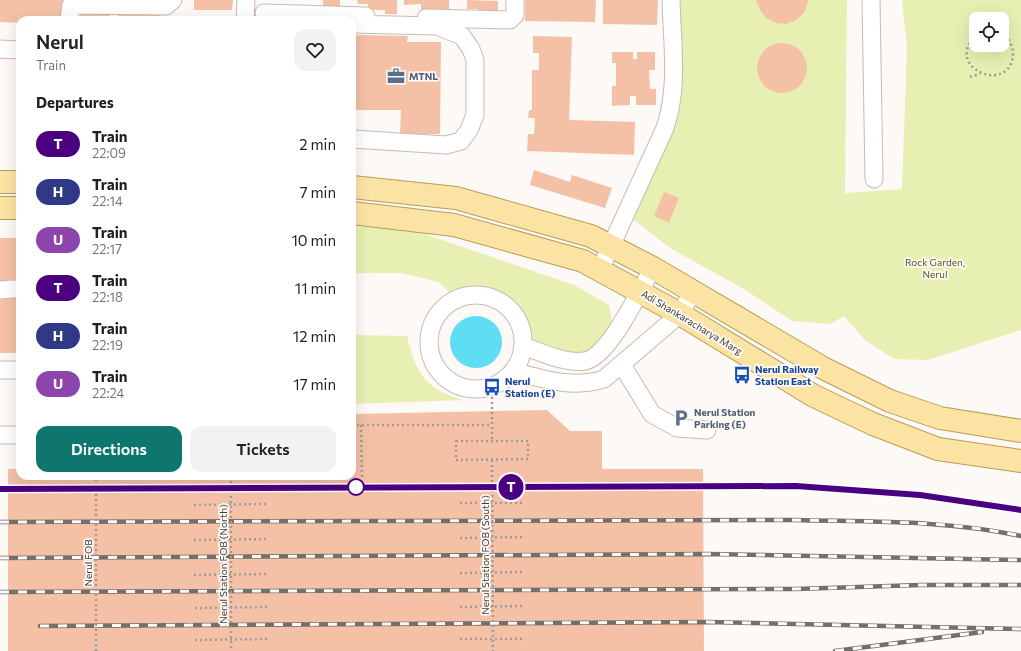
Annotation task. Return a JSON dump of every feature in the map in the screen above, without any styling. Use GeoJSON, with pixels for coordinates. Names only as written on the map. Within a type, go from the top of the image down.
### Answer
{"type":"FeatureCollection","features":[{"type":"Feature","properties":{"kind":"main road"},"geometry":{"type":"LineString","coordinates":[[0,182],[16,182]]}},
{"type":"Feature","properties":{"kind":"main road"},"geometry":{"type":"LineString","coordinates":[[356,186],[456,198],[591,236],[653,268],[823,368],[890,401],[940,418],[1021,432]]}},
{"type":"Feature","properties":{"kind":"main road"},"geometry":{"type":"LineString","coordinates":[[0,208],[16,208]]}},
{"type":"Feature","properties":{"kind":"main road","name":"Adi Shankaracharya Marg"},"geometry":{"type":"LineString","coordinates":[[356,213],[454,225],[583,261],[640,290],[814,396],[873,424],[938,449],[1021,461]]}},
{"type":"Feature","properties":{"kind":"street"},"geometry":{"type":"LineString","coordinates":[[70,8],[166,6],[173,0]]}},
{"type":"Feature","properties":{"kind":"street"},"geometry":{"type":"LineString","coordinates":[[245,16],[246,0]]}},
{"type":"Feature","properties":{"kind":"street"},"geometry":{"type":"LineString","coordinates":[[264,11],[510,20],[515,15],[515,0]]}},
{"type":"Feature","properties":{"kind":"street"},"geometry":{"type":"LineString","coordinates":[[600,270],[665,128],[671,111],[673,92],[671,0]]}},
{"type":"Feature","properties":{"kind":"street"},"geometry":{"type":"LineString","coordinates":[[871,0],[874,179]]}},
{"type":"Feature","properties":{"kind":"street"},"geometry":{"type":"LineString","coordinates":[[356,24],[437,26],[462,36],[471,49],[475,60],[474,115],[468,130],[461,141],[446,145],[356,139]]}},
{"type":"Feature","properties":{"kind":"street"},"geometry":{"type":"LineString","coordinates":[[0,49],[16,50]]}},
{"type":"Feature","properties":{"kind":"street"},"geometry":{"type":"LineString","coordinates":[[522,346],[564,359],[585,361],[593,358],[610,342],[653,268]]}},
{"type":"Feature","properties":{"kind":"street"},"geometry":{"type":"LineString","coordinates":[[513,371],[559,382],[589,384],[604,379],[626,362],[680,314],[693,291]]}},
{"type":"Feature","properties":{"kind":"street"},"geometry":{"type":"LineString","coordinates":[[468,296],[482,296],[496,300],[508,308],[516,318],[522,332],[522,346],[520,359],[513,371],[492,387],[478,389],[464,388],[451,382],[440,373],[433,361],[429,347],[430,333],[435,319],[443,308],[455,300],[468,296]]}},
{"type":"Feature","properties":{"kind":"street"},"geometry":{"type":"LineString","coordinates":[[610,342],[626,362],[652,414],[677,428],[707,430]]}},
{"type":"Feature","properties":{"kind":"street"},"geometry":{"type":"LineString","coordinates":[[0,370],[16,370]]}},
{"type":"Feature","properties":{"kind":"street"},"geometry":{"type":"LineString","coordinates":[[0,435],[16,435]]}},
{"type":"Feature","properties":{"kind":"path"},"geometry":{"type":"LineString","coordinates":[[969,46],[967,56],[974,70],[987,76],[1002,73],[1011,62],[1012,47],[1009,40]]}},
{"type":"Feature","properties":{"kind":"path"},"geometry":{"type":"LineString","coordinates":[[970,78],[980,74]]}},
{"type":"Feature","properties":{"kind":"path"},"geometry":{"type":"LineString","coordinates":[[492,387],[492,441]]}},
{"type":"Feature","properties":{"kind":"path"},"geometry":{"type":"LineString","coordinates":[[356,425],[492,425]]}},
{"type":"Feature","properties":{"kind":"path"},"geometry":{"type":"LineString","coordinates":[[361,425],[362,477]]}},
{"type":"Feature","properties":{"kind":"path"},"geometry":{"type":"LineString","coordinates":[[456,441],[492,441],[528,441],[528,459],[456,460],[456,441]]}},
{"type":"Feature","properties":{"kind":"path","name":"Nerul Station FOB (South)"},"geometry":{"type":"LineString","coordinates":[[492,460],[493,651]]}},
{"type":"Feature","properties":{"kind":"path","name":"Nerul FOB"},"geometry":{"type":"LineString","coordinates":[[96,480],[96,651]]}},
{"type":"Feature","properties":{"kind":"path","name":"Nerul Station FOB (North)"},"geometry":{"type":"LineString","coordinates":[[231,480],[231,651]]}},
{"type":"Feature","properties":{"kind":"path"},"geometry":{"type":"LineString","coordinates":[[460,503],[524,503]]}},
{"type":"Feature","properties":{"kind":"path"},"geometry":{"type":"LineString","coordinates":[[194,505],[266,504]]}},
{"type":"Feature","properties":{"kind":"path"},"geometry":{"type":"LineString","coordinates":[[460,538],[524,537]]}},
{"type":"Feature","properties":{"kind":"path"},"geometry":{"type":"LineString","coordinates":[[194,540],[266,539]]}},
{"type":"Feature","properties":{"kind":"path"},"geometry":{"type":"LineString","coordinates":[[460,573],[524,572]]}},
{"type":"Feature","properties":{"kind":"path"},"geometry":{"type":"LineString","coordinates":[[194,574],[267,574]]}},
{"type":"Feature","properties":{"kind":"path"},"geometry":{"type":"LineString","coordinates":[[460,607],[525,606]]}},
{"type":"Feature","properties":{"kind":"path"},"geometry":{"type":"LineString","coordinates":[[195,608],[267,607]]}},
{"type":"Feature","properties":{"kind":"path"},"geometry":{"type":"LineString","coordinates":[[195,640],[267,639]]}},
{"type":"Feature","properties":{"kind":"path"},"geometry":{"type":"LineString","coordinates":[[460,639],[525,639]]}},
{"type":"Feature","properties":{"kind":"green space","name":"Rock Garden, Nerul"},"geometry":{"type":"Polygon","coordinates":[[[677,0],[847,0],[845,193],[902,189],[907,46],[902,0],[1021,0],[1021,330],[928,360],[894,359],[865,340],[844,316],[830,324],[792,321],[744,289],[670,248],[633,219],[678,117],[680,92],[677,0]]]}},
{"type":"Feature","properties":{"kind":"green space"},"geometry":{"type":"Polygon","coordinates":[[[356,226],[413,230],[574,285],[609,305],[613,325],[604,343],[575,358],[528,341],[525,326],[520,314],[513,304],[503,297],[492,293],[479,291],[466,291],[452,295],[439,282],[401,273],[356,273],[356,226]]]}},
{"type":"Feature","properties":{"kind":"green space"},"geometry":{"type":"Polygon","coordinates":[[[356,335],[407,336],[414,359],[420,373],[425,379],[440,391],[463,400],[356,404],[356,335]]]}},
{"type":"Feature","properties":{"kind":"water"},"geometry":{"type":"Polygon","coordinates":[[[476,316],[490,320],[498,328],[502,342],[498,356],[490,364],[476,368],[462,364],[454,356],[450,342],[454,328],[462,320],[476,316]]]}},
{"type":"Feature","properties":{"kind":"building"},"geometry":{"type":"Polygon","coordinates":[[[0,0],[65,0],[65,16],[16,16],[16,23],[0,22],[0,0]]]}},
{"type":"Feature","properties":{"kind":"building"},"geometry":{"type":"Polygon","coordinates":[[[194,0],[233,0],[232,10],[194,10],[194,0]]]}},
{"type":"Feature","properties":{"kind":"building"},"geometry":{"type":"Polygon","coordinates":[[[323,0],[340,0],[340,8],[323,8],[323,0]]]}},
{"type":"Feature","properties":{"kind":"building"},"geometry":{"type":"Polygon","coordinates":[[[357,0],[397,0],[397,14],[385,14],[385,10],[368,10],[368,4],[358,4],[357,0]]]}},
{"type":"Feature","properties":{"kind":"building"},"geometry":{"type":"Polygon","coordinates":[[[404,0],[449,0],[449,14],[421,14],[421,4],[404,5],[404,0]]]}},
{"type":"Feature","properties":{"kind":"building"},"geometry":{"type":"Polygon","coordinates":[[[467,0],[498,1],[498,14],[478,14],[478,9],[467,9],[467,0]]]}},
{"type":"Feature","properties":{"kind":"building"},"geometry":{"type":"Polygon","coordinates":[[[525,0],[596,0],[595,22],[525,21],[525,0]]]}},
{"type":"Feature","properties":{"kind":"building"},"geometry":{"type":"Polygon","coordinates":[[[603,0],[658,0],[657,25],[603,24],[603,0]]]}},
{"type":"Feature","properties":{"kind":"building"},"geometry":{"type":"Polygon","coordinates":[[[756,0],[809,0],[804,13],[796,20],[786,24],[776,23],[766,18],[760,10],[756,0]]]}},
{"type":"Feature","properties":{"kind":"building"},"geometry":{"type":"Polygon","coordinates":[[[80,9],[110,9],[110,16],[80,16],[80,9]]]}},
{"type":"Feature","properties":{"kind":"building"},"geometry":{"type":"Polygon","coordinates":[[[146,9],[161,10],[161,16],[118,16],[118,10],[132,10],[132,14],[146,14],[146,9]]]}},
{"type":"Feature","properties":{"kind":"building","name":"MTNL"},"geometry":{"type":"Polygon","coordinates":[[[356,35],[408,36],[407,42],[441,42],[440,134],[400,134],[401,110],[356,110],[356,35]]]}},
{"type":"Feature","properties":{"kind":"building"},"geometry":{"type":"Polygon","coordinates":[[[533,36],[572,37],[569,120],[635,122],[634,155],[527,151],[528,134],[534,134],[535,118],[528,118],[529,110],[532,110],[532,70],[539,70],[539,53],[533,53],[533,36]]]}},
{"type":"Feature","properties":{"kind":"building"},"geometry":{"type":"Polygon","coordinates":[[[777,43],[787,43],[800,50],[807,63],[807,73],[800,86],[787,93],[777,93],[768,89],[761,82],[757,73],[757,63],[761,54],[768,47],[777,43]]]}},
{"type":"Feature","properties":{"kind":"building"},"geometry":{"type":"Polygon","coordinates":[[[612,52],[633,52],[633,59],[637,59],[637,52],[655,52],[655,70],[649,70],[650,89],[656,89],[656,105],[636,105],[636,96],[630,96],[630,105],[612,106],[612,86],[616,86],[616,63],[612,63],[612,52]]]}},
{"type":"Feature","properties":{"kind":"building"},"geometry":{"type":"Polygon","coordinates":[[[534,170],[570,182],[572,175],[612,188],[605,208],[530,185],[534,170]]]}},
{"type":"Feature","properties":{"kind":"building"},"geometry":{"type":"Polygon","coordinates":[[[664,192],[679,198],[669,223],[654,216],[664,192]]]}},
{"type":"Feature","properties":{"kind":"building"},"geometry":{"type":"Polygon","coordinates":[[[0,238],[16,238],[16,281],[0,281],[0,238]]]}},
{"type":"Feature","properties":{"kind":"building"},"geometry":{"type":"Polygon","coordinates":[[[0,295],[16,295],[16,353],[0,353],[0,295]]]}},
{"type":"Feature","properties":{"kind":"building"},"geometry":{"type":"Polygon","coordinates":[[[547,410],[570,431],[602,431],[602,469],[703,469],[704,651],[8,651],[8,469],[16,469],[16,480],[356,480],[356,414],[547,410]]]}},
{"type":"Feature","properties":{"kind":"railway"},"geometry":{"type":"LineString","coordinates":[[0,489],[796,486],[920,495],[1021,510]]}},
{"type":"Feature","properties":{"kind":"railway"},"geometry":{"type":"LineString","coordinates":[[0,522],[795,520],[937,524],[1021,536]]}},
{"type":"Feature","properties":{"kind":"railway"},"geometry":{"type":"LineString","coordinates":[[0,558],[708,554],[1021,560]]}},
{"type":"Feature","properties":{"kind":"railway"},"geometry":{"type":"LineString","coordinates":[[0,592],[795,589],[921,585],[1021,585]]}},
{"type":"Feature","properties":{"kind":"railway"},"geometry":{"type":"LineString","coordinates":[[40,626],[708,622],[1021,629]]}},
{"type":"Feature","properties":{"kind":"railway"},"geometry":{"type":"LineString","coordinates":[[835,651],[982,632]]}},
{"type":"Feature","properties":{"kind":"train","name":"T"},"geometry":{"type":"LineString","coordinates":[[0,489],[40,487],[796,486],[920,495],[1003,506],[1021,510]]}},
{"type":"Feature","properties":{"kind":"place","name":"MTNL"},"geometry":{"type":"Point","coordinates":[396,76]}},
{"type":"Feature","properties":{"kind":"place","name":"Nerul Railway Station East"},"geometry":{"type":"Point","coordinates":[742,375]}},
{"type":"Feature","properties":{"kind":"place","name":"Nerul Station (E)"},"geometry":{"type":"Point","coordinates":[492,387]}},
{"type":"Feature","properties":{"kind":"place","name":"Nerul Station Parking (E)"},"geometry":{"type":"Point","coordinates":[681,418]}}]}
